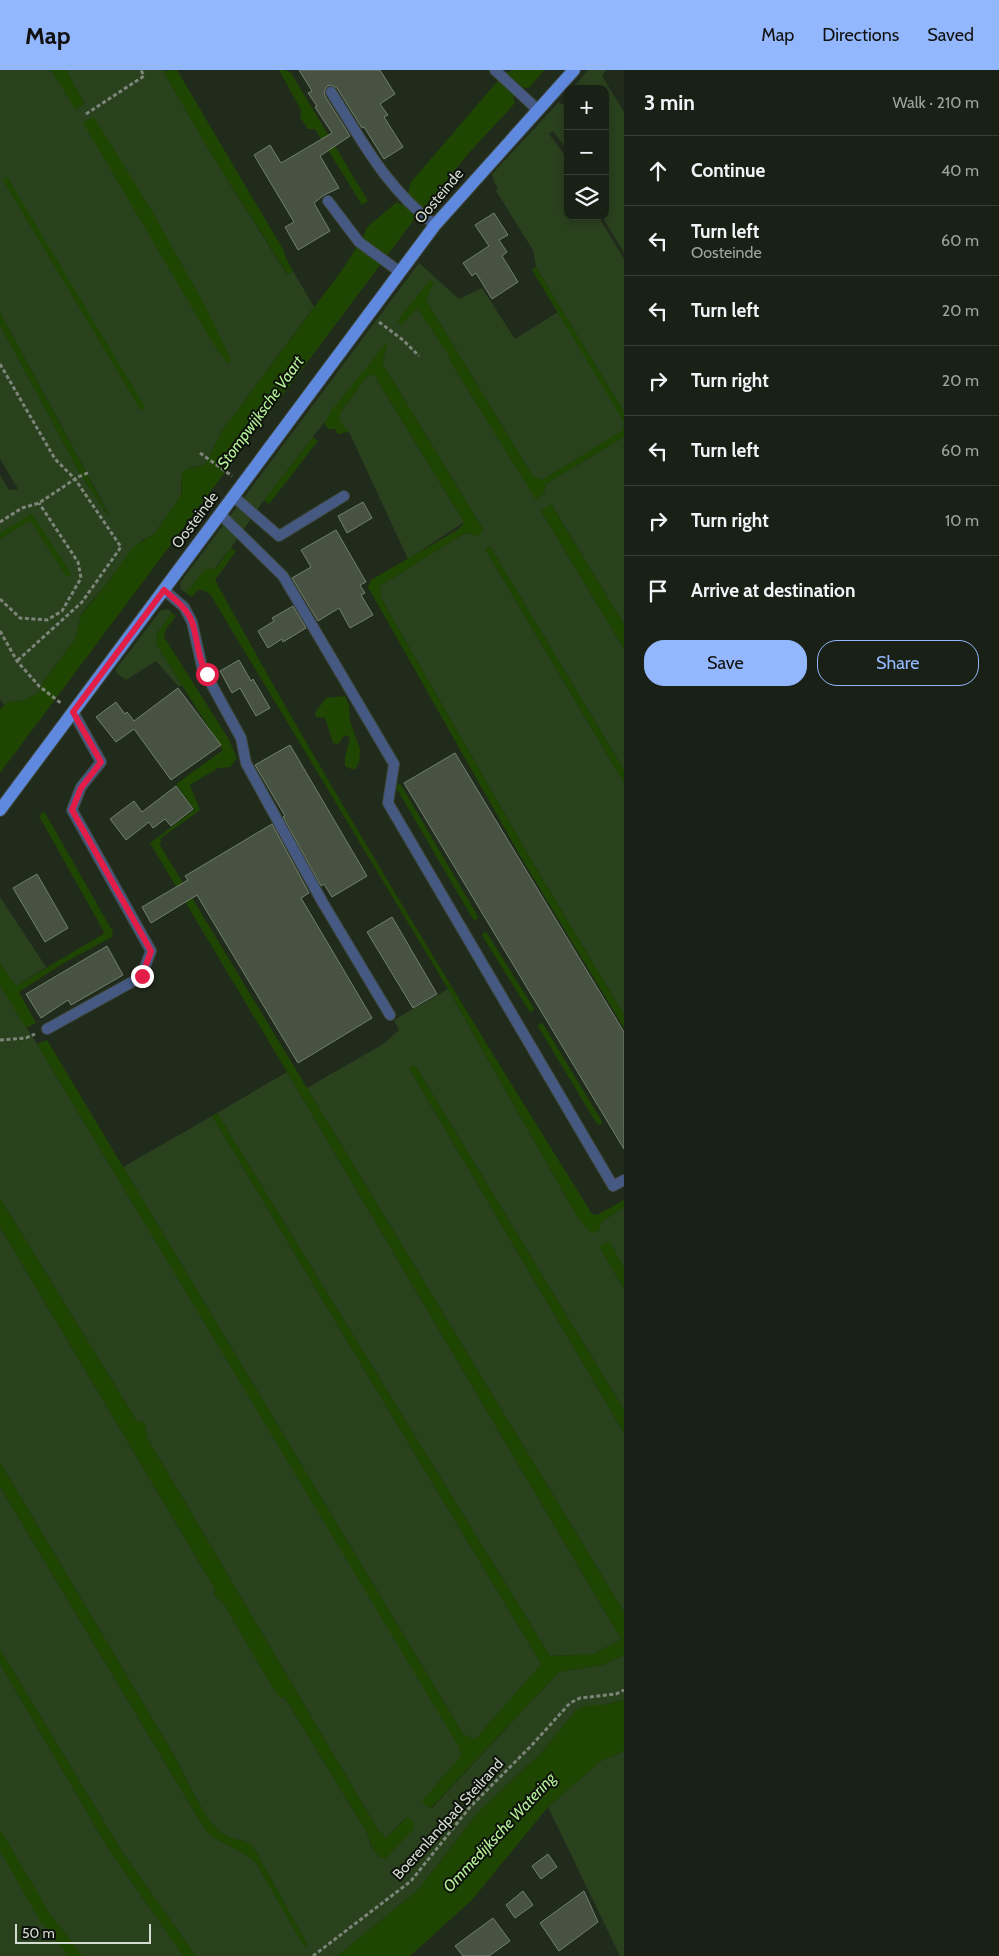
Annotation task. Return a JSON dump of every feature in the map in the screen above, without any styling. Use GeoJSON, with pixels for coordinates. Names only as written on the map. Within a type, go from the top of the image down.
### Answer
{"type":"FeatureCollection","features":[{"type":"Feature","properties":{"kind":"main road","name":"Oosteinde"},"geometry":{"type":"LineString","coordinates":[[0,810],[435,225],[574,70]]}},
{"type":"Feature","properties":{"kind":"lane"},"geometry":{"type":"LineString","coordinates":[[498,73],[538,110]]}},
{"type":"Feature","properties":{"kind":"lane"},"geometry":{"type":"LineString","coordinates":[[331,92],[382,173],[405,200],[435,225]]}},
{"type":"Feature","properties":{"kind":"lane"},"geometry":{"type":"LineString","coordinates":[[328,201],[359,242],[400,272]]}},
{"type":"Feature","properties":{"kind":"lane"},"geometry":{"type":"LineString","coordinates":[[233,496],[278,536],[344,496]]}},
{"type":"Feature","properties":{"kind":"lane"},"geometry":{"type":"LineString","coordinates":[[220,514],[283,576],[394,764],[388,803],[613,1186],[624,1180]]}},
{"type":"Feature","properties":{"kind":"lane"},"geometry":{"type":"LineString","coordinates":[[164,590],[184,607],[192,622],[202,667],[241,738],[246,763],[323,903],[390,1016]]}},
{"type":"Feature","properties":{"kind":"lane"},"geometry":{"type":"LineString","coordinates":[[47,1029],[142,976],[151,951],[72,810],[81,788],[101,762],[73,712]]}},
{"type":"Feature","properties":{"kind":"path"},"geometry":{"type":"LineString","coordinates":[[86,114],[144,76],[141,70]]}},
{"type":"Feature","properties":{"kind":"path"},"geometry":{"type":"LineString","coordinates":[[369,314],[404,340],[419,356]]}},
{"type":"Feature","properties":{"kind":"path"},"geometry":{"type":"LineString","coordinates":[[0,364],[55,459],[76,479],[121,547],[82,602],[17,661]]}},
{"type":"Feature","properties":{"kind":"path"},"geometry":{"type":"LineString","coordinates":[[200,452],[230,474]]}},
{"type":"Feature","properties":{"kind":"path"},"geometry":{"type":"LineString","coordinates":[[0,522],[22,508],[38,503],[90,472]]}},
{"type":"Feature","properties":{"kind":"path"},"geometry":{"type":"LineString","coordinates":[[0,599],[20,618],[47,620],[62,611],[82,578],[78,562],[38,503]]}},
{"type":"Feature","properties":{"kind":"path"},"geometry":{"type":"LineString","coordinates":[[0,631],[17,661],[40,686],[59,702]]}},
{"type":"Feature","properties":{"kind":"path"},"geometry":{"type":"LineString","coordinates":[[0,1040],[26,1038],[47,1029]]}},
{"type":"Feature","properties":{"kind":"path","name":"Boerenlandpad Steilrand"},"geometry":{"type":"LineString","coordinates":[[313,1956],[411,1881],[470,1806],[531,1746],[570,1703],[580,1698],[616,1694],[624,1690]]}},
{"type":"Feature","properties":{"kind":"shaded area"},"geometry":{"type":"Polygon","coordinates":[[[0,70],[51,70],[76,109],[85,104],[66,70],[164,70],[193,123],[255,224],[287,274],[293,271],[314,307],[221,432],[205,465],[192,467],[181,475],[181,495],[154,534],[141,541],[81,614],[75,639],[45,679],[38,693],[24,700],[8,702],[4,705],[0,699],[0,475],[9,490],[18,489],[0,459],[0,325],[78,470],[107,515],[109,514],[0,312],[0,70]]]}},
{"type":"Feature","properties":{"kind":"shaded area"},"geometry":{"type":"Polygon","coordinates":[[[588,70],[606,70],[602,76],[608,85],[575,85],[588,70]]]}},
{"type":"Feature","properties":{"kind":"shaded area"},"geometry":{"type":"Polygon","coordinates":[[[609,87],[624,112],[624,253],[604,220],[609,220],[609,87]]]}},
{"type":"Feature","properties":{"kind":"shaded area"},"geometry":{"type":"Polygon","coordinates":[[[559,102],[564,105],[564,146],[553,131],[549,134],[564,155],[564,220],[600,220],[624,259],[624,412],[536,267],[533,250],[496,191],[498,188],[492,174],[559,102]]]}},
{"type":"Feature","properties":{"kind":"shaded area"},"geometry":{"type":"Polygon","coordinates":[[[419,263],[459,299],[482,288],[515,339],[558,312],[624,421],[624,430],[542,480],[532,475],[426,300],[433,283],[402,325],[417,308],[449,356],[450,361],[536,499],[544,493],[546,484],[624,437],[624,624],[552,505],[541,511],[624,649],[624,770],[490,546],[485,549],[624,783],[624,1015],[529,856],[381,598],[380,586],[465,533],[477,536],[484,531],[383,364],[386,343],[264,500],[214,569],[205,570],[186,593],[181,589],[180,583],[419,263]]]}},
{"type":"Feature","properties":{"kind":"shaded area"},"geometry":{"type":"Polygon","coordinates":[[[368,375],[374,375],[464,522],[408,559],[349,432],[340,421],[340,413],[368,375]]]}},
{"type":"Feature","properties":{"kind":"shaded area"},"geometry":{"type":"Polygon","coordinates":[[[168,609],[172,613],[157,633],[156,644],[182,685],[179,687],[156,661],[126,680],[116,673],[116,669],[161,610],[168,609]]]}},
{"type":"Feature","properties":{"kind":"shaded area"},"geometry":{"type":"Polygon","coordinates":[[[0,897],[46,967],[16,986],[0,963],[0,897]]]}},
{"type":"Feature","properties":{"kind":"shaded area"},"geometry":{"type":"Polygon","coordinates":[[[0,986],[37,1044],[460,1747],[461,1756],[423,1801],[426,1806],[432,1808],[559,1672],[603,1665],[624,1655],[624,1700],[603,1705],[586,1705],[576,1710],[541,1753],[478,1812],[418,1890],[337,1956],[196,1956],[123,1853],[0,1649],[0,1487],[207,1833],[256,1863],[304,1946],[306,1946],[307,1944],[253,1846],[225,1835],[204,1812],[177,1760],[0,1462],[0,1227],[215,1589],[214,1595],[223,1603],[278,1696],[285,1698],[366,1831],[371,1846],[380,1858],[406,1817],[386,1838],[378,1830],[148,1439],[145,1423],[137,1421],[0,1198],[0,986]]]}},
{"type":"Feature","properties":{"kind":"shaded area"},"geometry":{"type":"Polygon","coordinates":[[[448,989],[579,1220],[601,1223],[624,1207],[624,1267],[609,1242],[599,1246],[624,1289],[624,1410],[415,1065],[409,1068],[624,1433],[624,1612],[307,1088],[383,1044],[399,1030],[394,1020],[448,989]]]}},
{"type":"Feature","properties":{"kind":"shaded area"},"geometry":{"type":"Polygon","coordinates":[[[287,1072],[621,1639],[594,1654],[550,1656],[217,1113],[287,1072]]]}},
{"type":"Feature","properties":{"kind":"shaded area"},"geometry":{"type":"Polygon","coordinates":[[[212,1116],[541,1664],[475,1740],[463,1734],[123,1167],[212,1116]]]}},
{"type":"Feature","properties":{"kind":"shaded area"},"geometry":{"type":"Polygon","coordinates":[[[0,1664],[108,1848],[183,1956],[0,1956],[0,1664]]]}},
{"type":"Feature","properties":{"kind":"shaded area"},"geometry":{"type":"Polygon","coordinates":[[[624,1751],[624,1956],[620,1956],[548,1807],[601,1761],[624,1751]]]}},
{"type":"Feature","properties":{"kind":"water"},"geometry":{"type":"Polygon","coordinates":[[[51,70],[66,70],[85,104],[75,109],[51,70]]]}},
{"type":"Feature","properties":{"kind":"water"},"geometry":{"type":"Polygon","coordinates":[[[177,70],[284,251],[293,271],[288,275],[211,154],[163,71],[177,70]]]}},
{"type":"Feature","properties":{"kind":"water"},"geometry":{"type":"Polygon","coordinates":[[[279,70],[291,73],[368,201],[362,205],[315,129],[308,129],[300,117],[301,110],[279,70]]]}},
{"type":"Feature","properties":{"kind":"water","name":"Stompwijksche Vaart"},"geometry":{"type":"Polygon","coordinates":[[[512,70],[544,70],[529,88],[521,87],[513,97],[515,103],[468,154],[424,208],[420,206],[413,213],[416,217],[0,773],[0,709],[8,702],[24,700],[38,693],[45,679],[75,639],[81,615],[133,547],[154,534],[181,495],[181,475],[186,469],[205,465],[221,432],[342,270],[362,239],[367,227],[397,202],[401,205],[410,196],[408,193],[411,182],[495,84],[512,70]]]}},
{"type":"Feature","properties":{"kind":"water"},"geometry":{"type":"Polygon","coordinates":[[[94,117],[151,209],[206,307],[232,362],[227,363],[212,342],[83,123],[94,117]]]}},
{"type":"Feature","properties":{"kind":"water"},"geometry":{"type":"Polygon","coordinates":[[[536,267],[624,412],[624,422],[532,270],[536,267]]]}},
{"type":"Feature","properties":{"kind":"water"},"geometry":{"type":"Polygon","coordinates":[[[430,280],[434,283],[426,300],[532,475],[542,480],[623,430],[624,422],[624,437],[546,484],[544,493],[536,500],[450,361],[449,356],[417,308],[402,325],[397,321],[430,280]]]}},
{"type":"Feature","properties":{"kind":"water"},"geometry":{"type":"Polygon","coordinates":[[[0,312],[108,516],[78,470],[0,325],[0,312]]]}},
{"type":"Feature","properties":{"kind":"water"},"geometry":{"type":"Polygon","coordinates":[[[386,343],[388,345],[384,354],[383,364],[484,531],[477,536],[465,533],[380,586],[381,598],[529,856],[624,1015],[624,1028],[522,859],[368,587],[371,580],[459,529],[464,522],[374,375],[368,375],[340,413],[340,421],[349,432],[338,434],[335,429],[329,429],[324,424],[331,411],[386,343]]]}},
{"type":"Feature","properties":{"kind":"water"},"geometry":{"type":"Polygon","coordinates":[[[313,437],[318,441],[269,504],[264,500],[313,437]]]}},
{"type":"Feature","properties":{"kind":"water"},"geometry":{"type":"Polygon","coordinates":[[[551,504],[624,624],[624,649],[541,511],[551,504]]]}},
{"type":"Feature","properties":{"kind":"water"},"geometry":{"type":"Polygon","coordinates":[[[490,546],[624,770],[624,783],[485,549],[490,546]]]}},
{"type":"Feature","properties":{"kind":"water"},"geometry":{"type":"Polygon","coordinates":[[[231,548],[236,551],[215,580],[305,741],[399,900],[592,1214],[597,1215],[624,1200],[624,1207],[601,1223],[600,1229],[592,1234],[579,1220],[448,989],[210,594],[203,590],[198,590],[192,597],[186,593],[205,569],[215,569],[231,548]]]}},
{"type":"Feature","properties":{"kind":"water"},"geometry":{"type":"Polygon","coordinates":[[[172,613],[176,616],[166,629],[164,637],[228,738],[237,758],[230,767],[218,768],[190,785],[200,810],[161,838],[160,845],[624,1612],[624,1655],[603,1665],[559,1672],[431,1808],[422,1801],[461,1756],[459,1747],[37,1044],[47,1040],[463,1734],[475,1739],[541,1664],[212,1116],[217,1113],[550,1656],[594,1654],[621,1639],[150,843],[194,810],[176,784],[223,750],[156,644],[157,633],[172,613]]]}},
{"type":"Feature","properties":{"kind":"water"},"geometry":{"type":"Polygon","coordinates":[[[345,696],[349,705],[350,721],[360,749],[359,763],[355,769],[345,766],[345,757],[350,737],[344,735],[340,742],[337,744],[333,743],[325,718],[316,717],[315,713],[326,698],[345,696]]]}},
{"type":"Feature","properties":{"kind":"water"},"geometry":{"type":"Polygon","coordinates":[[[44,811],[113,932],[112,937],[62,964],[19,992],[36,1023],[26,1028],[0,986],[0,963],[16,986],[104,932],[39,816],[44,811]]]}},
{"type":"Feature","properties":{"kind":"water"},"geometry":{"type":"Polygon","coordinates":[[[415,1065],[624,1410],[624,1433],[409,1068],[415,1065]]]}},
{"type":"Feature","properties":{"kind":"water"},"geometry":{"type":"Polygon","coordinates":[[[0,1198],[137,1421],[145,1423],[148,1439],[378,1830],[386,1838],[407,1817],[413,1821],[415,1828],[385,1859],[375,1852],[366,1831],[285,1698],[278,1697],[223,1603],[214,1595],[215,1589],[0,1227],[0,1198]]]}},
{"type":"Feature","properties":{"kind":"water"},"geometry":{"type":"Polygon","coordinates":[[[609,1241],[624,1267],[624,1289],[599,1246],[609,1241]]]}},
{"type":"Feature","properties":{"kind":"water"},"geometry":{"type":"Polygon","coordinates":[[[0,1462],[177,1760],[204,1812],[225,1835],[253,1846],[307,1944],[306,1946],[304,1947],[256,1863],[207,1833],[0,1487],[0,1462]]]}},
{"type":"Feature","properties":{"kind":"water"},"geometry":{"type":"Polygon","coordinates":[[[0,1649],[123,1853],[196,1956],[183,1956],[108,1848],[0,1664],[0,1649]]]}},
{"type":"Feature","properties":{"kind":"water","name":"Ommedijksche Watering"},"geometry":{"type":"Polygon","coordinates":[[[624,1700],[624,1751],[601,1761],[548,1807],[472,1900],[410,1956],[337,1956],[418,1890],[478,1812],[541,1753],[576,1710],[586,1705],[603,1705],[624,1700]]]}},
{"type":"Feature","properties":{"kind":"water"},"geometry":{"type":"Polygon","coordinates":[[[0,1829],[51,1915],[83,1956],[68,1956],[40,1921],[0,1851],[0,1829]]]}},
{"type":"Feature","properties":{"kind":"building"},"geometry":{"type":"Polygon","coordinates":[[[299,70],[380,70],[395,94],[380,104],[388,115],[384,117],[403,147],[384,159],[337,88],[331,85],[327,86],[324,92],[325,96],[350,136],[320,156],[339,188],[324,195],[314,203],[330,231],[298,250],[285,227],[294,222],[254,155],[270,145],[281,163],[332,133],[315,107],[317,106],[308,93],[312,91],[299,70]]]}},
{"type":"Feature","properties":{"kind":"building"},"geometry":{"type":"Polygon","coordinates":[[[494,213],[508,235],[499,240],[507,252],[502,256],[518,282],[492,299],[476,273],[472,276],[463,263],[489,246],[475,225],[494,213]]]}},
{"type":"Feature","properties":{"kind":"building"},"geometry":{"type":"Polygon","coordinates":[[[363,502],[372,518],[347,533],[338,516],[363,502]]]}},
{"type":"Feature","properties":{"kind":"building"},"geometry":{"type":"Polygon","coordinates":[[[336,530],[366,582],[360,585],[365,593],[361,595],[373,615],[350,628],[339,608],[318,621],[292,578],[311,567],[301,550],[336,530]]]}},
{"type":"Feature","properties":{"kind":"building"},"geometry":{"type":"Polygon","coordinates":[[[293,606],[306,628],[283,642],[282,639],[268,648],[258,631],[274,621],[272,618],[293,606]]]}},
{"type":"Feature","properties":{"kind":"building"},"geometry":{"type":"Polygon","coordinates":[[[239,660],[270,708],[256,716],[240,688],[232,693],[220,671],[239,660]]]}},
{"type":"Feature","properties":{"kind":"building"},"geometry":{"type":"Polygon","coordinates":[[[178,688],[221,745],[171,780],[134,729],[116,742],[96,717],[116,702],[125,714],[127,712],[134,721],[178,688]]]}},
{"type":"Feature","properties":{"kind":"building"},"geometry":{"type":"Polygon","coordinates":[[[290,745],[367,876],[332,897],[324,884],[321,886],[283,817],[285,816],[255,765],[290,745]]]}},
{"type":"Feature","properties":{"kind":"building"},"geometry":{"type":"Polygon","coordinates":[[[455,753],[624,1032],[624,1149],[404,783],[455,753]]]}},
{"type":"Feature","properties":{"kind":"building"},"geometry":{"type":"Polygon","coordinates":[[[176,786],[193,809],[171,826],[165,819],[153,828],[149,822],[126,840],[110,819],[134,801],[142,812],[176,786]]]}},
{"type":"Feature","properties":{"kind":"building"},"geometry":{"type":"Polygon","coordinates":[[[272,824],[309,893],[301,898],[372,1018],[298,1063],[197,895],[151,923],[142,907],[188,880],[185,876],[272,824]]]}},
{"type":"Feature","properties":{"kind":"building"},"geometry":{"type":"Polygon","coordinates":[[[37,874],[68,928],[45,942],[13,888],[37,874]]]}},
{"type":"Feature","properties":{"kind":"building"},"geometry":{"type":"Polygon","coordinates":[[[392,917],[437,994],[413,1008],[367,932],[392,917]]]}},
{"type":"Feature","properties":{"kind":"building"},"geometry":{"type":"Polygon","coordinates":[[[107,946],[123,975],[71,1005],[68,1000],[41,1018],[26,994],[107,946]]]}},
{"type":"Feature","properties":{"kind":"building"},"geometry":{"type":"Polygon","coordinates":[[[548,1854],[557,1867],[541,1879],[532,1866],[548,1854]]]}},
{"type":"Feature","properties":{"kind":"building"},"geometry":{"type":"Polygon","coordinates":[[[523,1891],[533,1905],[515,1918],[506,1905],[523,1891]]]}},
{"type":"Feature","properties":{"kind":"building"},"geometry":{"type":"Polygon","coordinates":[[[584,1891],[598,1922],[559,1951],[540,1923],[584,1891]]]}},
{"type":"Feature","properties":{"kind":"building"},"geometry":{"type":"Polygon","coordinates":[[[493,1918],[510,1941],[489,1956],[463,1956],[455,1946],[493,1918]]]}},
{"type":"Feature","properties":{"kind":"waterway"},"geometry":{"type":"LineString","coordinates":[[6,180],[142,407]]}},
{"type":"Feature","properties":{"kind":"waterway"},"geometry":{"type":"LineString","coordinates":[[0,536],[31,517],[68,574]]}},
{"type":"Feature","properties":{"kind":"waterway"},"geometry":{"type":"LineString","coordinates":[[399,787],[475,917]]}},
{"type":"Feature","properties":{"kind":"waterway"},"geometry":{"type":"LineString","coordinates":[[485,935],[531,1009]]}},
{"type":"Feature","properties":{"kind":"waterway"},"geometry":{"type":"LineString","coordinates":[[541,1026],[599,1122]]}},
{"type":"Feature","properties":{"kind":"route"},"geometry":{"type":"LineString","coordinates":[[142,976],[151,951],[72,810],[81,788],[101,762],[73,712],[164,590],[184,607],[192,622],[202,667],[207,674]]}}]}
